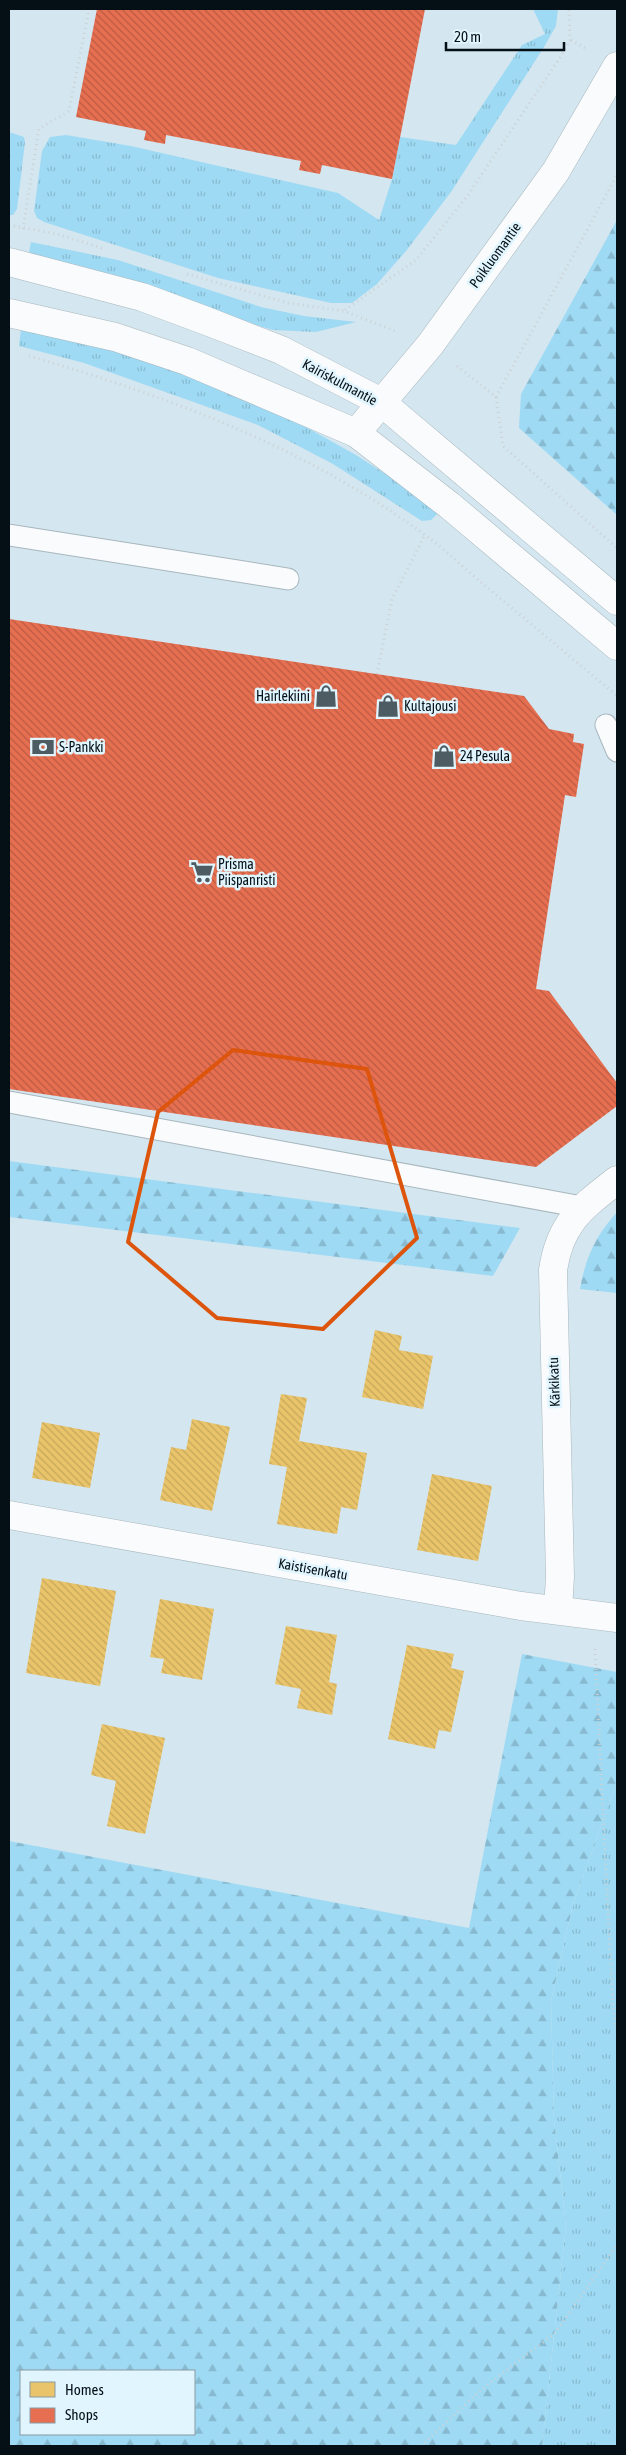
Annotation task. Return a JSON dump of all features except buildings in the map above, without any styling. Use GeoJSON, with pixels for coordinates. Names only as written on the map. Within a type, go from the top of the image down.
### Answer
{"type":"FeatureCollection","features":[{"type":"Feature","properties":{"kind":"street","name":"Poikluomantie"},"geometry":{"type":"LineString","coordinates":[[356,434],[430,345],[556,171],[617,66]]}},
{"type":"Feature","properties":{"kind":"street","name":"Kairiskulmantie"},"geometry":{"type":"LineString","coordinates":[[9,262],[142,297],[195,316],[281,350],[381,402],[617,600]]}},
{"type":"Feature","properties":{"kind":"street"},"geometry":{"type":"LineString","coordinates":[[9,313],[115,337],[187,360],[356,434],[449,505],[617,646]]}},
{"type":"Feature","properties":{"kind":"street","name":"Kärkikatu"},"geometry":{"type":"LineString","coordinates":[[558,1610],[560,1577],[553,1270],[556,1248],[567,1227],[582,1207],[617,1180]]}},
{"type":"Feature","properties":{"kind":"street","name":"Kaistisenkatu"},"geometry":{"type":"LineString","coordinates":[[9,1515],[521,1606],[605,1615]]}},
{"type":"Feature","properties":{"kind":"lane"},"geometry":{"type":"LineString","coordinates":[[9,535],[288,578]]}},
{"type":"Feature","properties":{"kind":"lane"},"geometry":{"type":"LineString","coordinates":[[606,725],[617,751]]}},
{"type":"Feature","properties":{"kind":"lane"},"geometry":{"type":"LineString","coordinates":[[9,1102],[582,1207]]}},
{"type":"Feature","properties":{"kind":"path"},"geometry":{"type":"LineString","coordinates":[[23,226],[39,129],[48,122],[59,119],[69,111],[89,9]]}},
{"type":"Feature","properties":{"kind":"path"},"geometry":{"type":"LineString","coordinates":[[344,311],[416,260],[468,195],[563,53],[570,40],[569,9]]}},
{"type":"Feature","properties":{"kind":"path"},"geometry":{"type":"LineString","coordinates":[[496,397],[617,175]]}},
{"type":"Feature","properties":{"kind":"path"},"geometry":{"type":"LineString","coordinates":[[28,355],[188,407],[332,474],[425,535],[617,696]]}},
{"type":"Feature","properties":{"kind":"path"},"geometry":{"type":"LineString","coordinates":[[377,674],[392,599]]}},
{"type":"Feature","properties":{"kind":"path"},"geometry":{"type":"LineString","coordinates":[[605,1615],[608,1922],[617,2033]]}},
{"type":"Feature","properties":{"kind":"path"},"geometry":{"type":"LineString","coordinates":[[421,2446],[481,2390],[554,2333],[617,2244]]}},
{"type":"Feature","properties":{"kind":"highlighted area"},"geometry":{"type":"Polygon","coordinates":[[[233,1050],[367,1069],[417,1238],[323,1329],[217,1318],[128,1242],[158,1112],[233,1050]]]}},
{"type":"Feature","properties":{"kind":"green space"},"geometry":{"type":"Polygon","coordinates":[[[533,9],[558,9],[556,26],[544,47],[451,192],[406,251],[377,284],[352,303],[331,303],[218,278],[44,222],[37,218],[34,211],[42,151],[50,137],[66,135],[131,146],[338,193],[379,220],[392,179],[400,137],[456,145],[522,45],[545,34],[533,9]]]}},
{"type":"Feature","properties":{"kind":"green space"},"geometry":{"type":"Polygon","coordinates":[[[9,132],[24,137],[25,142],[17,209],[13,215],[9,215],[9,132]]]}},
{"type":"Feature","properties":{"kind":"green space"},"geometry":{"type":"Polygon","coordinates":[[[617,220],[617,515],[519,428],[521,394],[617,220]]]}},
{"type":"Feature","properties":{"kind":"green space"},"geometry":{"type":"Polygon","coordinates":[[[31,242],[118,260],[261,307],[304,316],[356,322],[316,332],[273,330],[28,258],[31,242]]]}},
{"type":"Feature","properties":{"kind":"green space"},"geometry":{"type":"Polygon","coordinates":[[[21,329],[91,342],[171,366],[270,407],[356,455],[441,510],[431,520],[422,521],[333,464],[258,425],[84,363],[19,346],[21,329]]]}},
{"type":"Feature","properties":{"kind":"green space"},"geometry":{"type":"Polygon","coordinates":[[[9,1161],[520,1228],[493,1276],[9,1217],[9,1161]]]}},
{"type":"Feature","properties":{"kind":"green space"},"geometry":{"type":"Polygon","coordinates":[[[617,1212],[617,1293],[580,1289],[592,1248],[617,1212]]]}},
{"type":"Feature","properties":{"kind":"green space"},"geometry":{"type":"Polygon","coordinates":[[[522,1654],[617,1672],[617,1782],[573,1904],[551,2001],[554,2119],[566,2226],[542,2446],[9,2446],[9,1841],[469,1928],[522,1654]]]}},
{"type":"Feature","properties":{"kind":"green space"},"geometry":{"type":"Polygon","coordinates":[[[617,1782],[617,2446],[542,2446],[566,2226],[554,2119],[551,2001],[573,1904],[617,1782]]]}},
{"type":"Feature","properties":{"kind":"place","name":"Hairlekiini"},"geometry":{"type":"Point","coordinates":[326,696]}},
{"type":"Feature","properties":{"kind":"place","name":"Kultajousi"},"geometry":{"type":"Point","coordinates":[388,706]}},
{"type":"Feature","properties":{"kind":"place","name":"S-Pankki"},"geometry":{"type":"Point","coordinates":[43,747]}},
{"type":"Feature","properties":{"kind":"place","name":"24 Pesula"},"geometry":{"type":"Point","coordinates":[444,756]}},
{"type":"Feature","properties":{"kind":"place","name":"Prisma Piispanristi"},"geometry":{"type":"Point","coordinates":[202,872]}}]}
